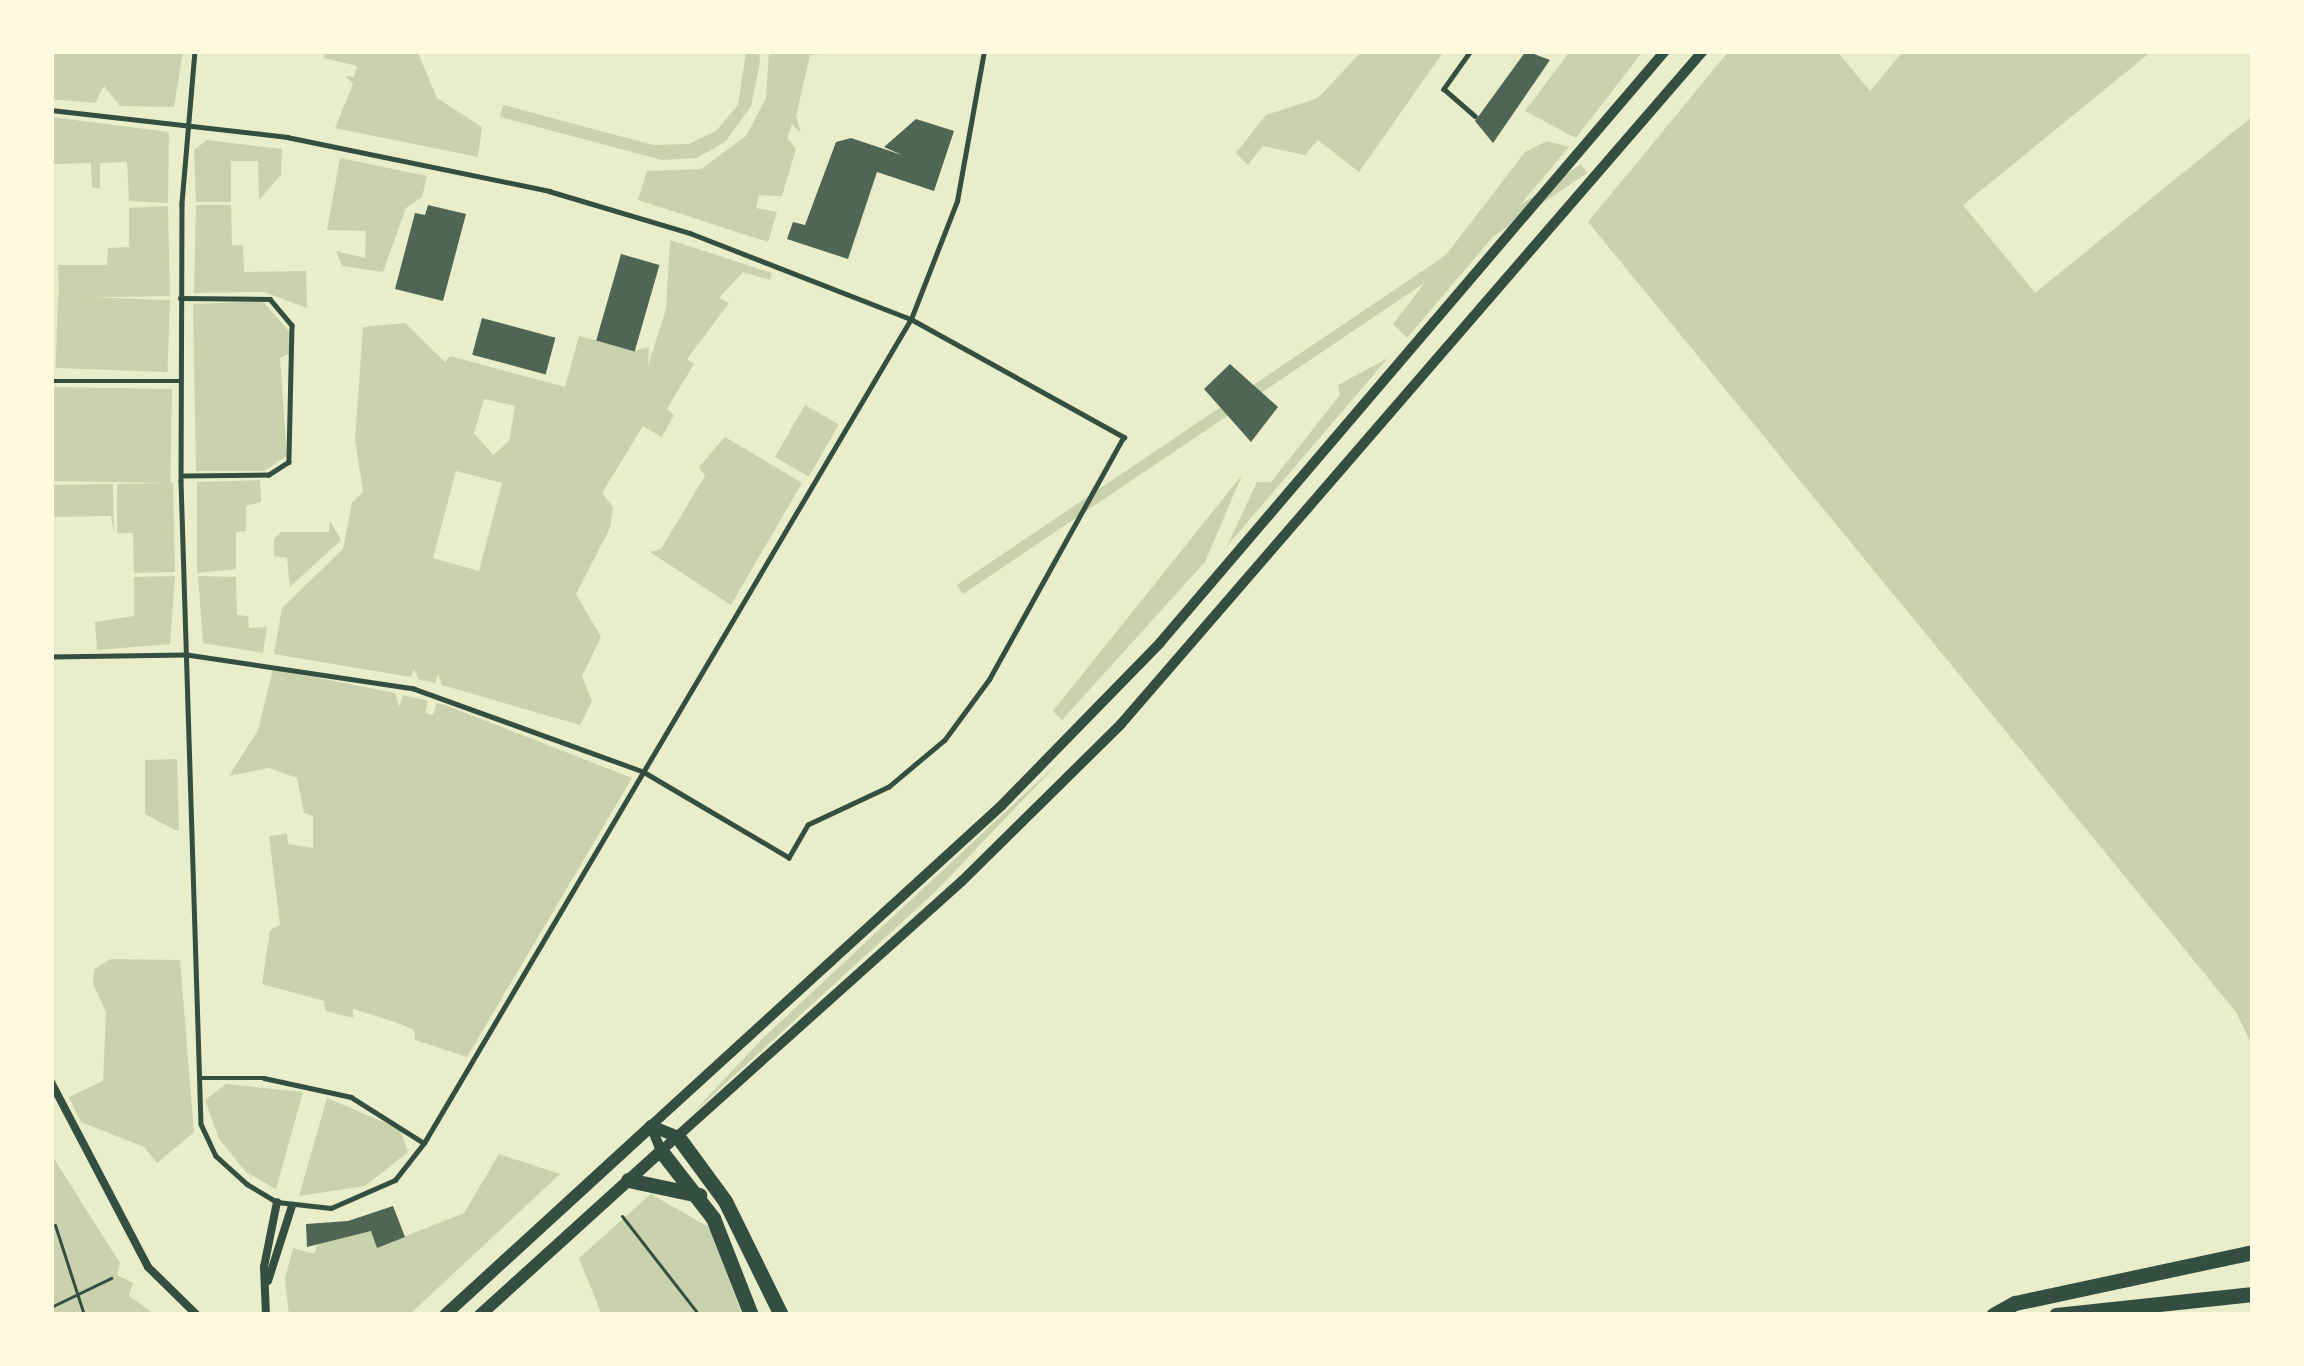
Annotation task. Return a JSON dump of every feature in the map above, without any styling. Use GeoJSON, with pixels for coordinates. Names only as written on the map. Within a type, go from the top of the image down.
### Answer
{"type":"FeatureCollection","features":[{"type":"Feature","properties":{"kind":"highway"},"geometry":{"type":"LineString","coordinates":[[678,1137],[725,1201],[781,1315]]}},
{"type":"Feature","properties":{"kind":"highway"},"geometry":{"type":"LineString","coordinates":[[661,1151],[699,1195],[751,1315]]}},
{"type":"Feature","properties":{"kind":"highway"},"geometry":{"type":"LineString","coordinates":[[628,1180],[699,1195]]}},
{"type":"Feature","properties":{"kind":"highway"},"geometry":{"type":"LineString","coordinates":[[1993,1315],[2015,1303],[2253,1252]]}},
{"type":"Feature","properties":{"kind":"highway"},"geometry":{"type":"LineString","coordinates":[[2056,1315],[2253,1294]]}},
{"type":"Feature","properties":{"kind":"main road"},"geometry":{"type":"LineString","coordinates":[[445,1315],[1068,740],[1214,583],[1664,51]]}},
{"type":"Feature","properties":{"kind":"main road"},"geometry":{"type":"LineString","coordinates":[[481,1315],[1087,759],[1256,575],[1703,51]]}},
{"type":"Feature","properties":{"kind":"main road"},"geometry":{"type":"LineString","coordinates":[[1068,740],[1087,759]]}},
{"type":"Feature","properties":{"kind":"main road"},"geometry":{"type":"LineString","coordinates":[[651,1126],[678,1137]]}},
{"type":"Feature","properties":{"kind":"main road"},"geometry":{"type":"LineString","coordinates":[[651,1126],[661,1151]]}},
{"type":"Feature","properties":{"kind":"street"},"geometry":{"type":"LineString","coordinates":[[51,1082],[148,1267],[197,1315]]}},
{"type":"Feature","properties":{"kind":"street"},"geometry":{"type":"LineString","coordinates":[[266,1315],[277,1202]]}},
{"type":"Feature","properties":{"kind":"street"},"geometry":{"type":"LineString","coordinates":[[266,1288],[292,1206]]}},
{"type":"Feature","properties":{"kind":"lane"},"geometry":{"type":"LineString","coordinates":[[195,51],[185,126],[180,381],[201,1124],[216,1156],[277,1202],[292,1206],[363,1199],[395,1180],[424,1143],[911,320],[957,201],[984,51]]}},
{"type":"Feature","properties":{"kind":"lane"},"geometry":{"type":"LineString","coordinates":[[1471,51],[1444,89],[1475,116]]}},
{"type":"Feature","properties":{"kind":"lane"},"geometry":{"type":"LineString","coordinates":[[51,110],[287,137],[549,191],[690,232],[911,320],[1124,437],[990,679],[946,740],[889,787],[808,825],[789,858],[643,772],[414,689],[186,655],[51,657]]}},
{"type":"Feature","properties":{"kind":"lane"},"geometry":{"type":"LineString","coordinates":[[180,298],[261,297],[288,316],[293,449],[285,467],[269,475],[181,476]]}},
{"type":"Feature","properties":{"kind":"lane"},"geometry":{"type":"LineString","coordinates":[[51,382],[180,381]]}},
{"type":"Feature","properties":{"kind":"lane"},"geometry":{"type":"LineString","coordinates":[[198,1078],[264,1078],[351,1097],[424,1143]]}},
{"type":"Feature","properties":{"kind":"path"},"geometry":{"type":"LineString","coordinates":[[622,1216],[699,1315]]}},
{"type":"Feature","properties":{"kind":"path"},"geometry":{"type":"LineString","coordinates":[[55,1225],[85,1315]]}},
{"type":"Feature","properties":{"kind":"path"},"geometry":{"type":"LineString","coordinates":[[51,1307],[79,1298],[111,1278]]}},
{"type":"Feature","properties":{"kind":"green space"},"geometry":{"type":"Polygon","coordinates":[[[51,51],[183,51],[174,107],[120,106],[104,86],[95,103],[51,99],[51,51]]]}},
{"type":"Feature","properties":{"kind":"green space"},"geometry":{"type":"Polygon","coordinates":[[[325,51],[417,51],[437,98],[482,127],[478,157],[335,128],[353,84],[345,76],[354,77],[357,66],[324,58],[325,51]]]}},
{"type":"Feature","properties":{"kind":"green space"},"geometry":{"type":"Polygon","coordinates":[[[746,51],[759,51],[760,62],[751,106],[726,141],[697,158],[662,160],[500,117],[503,105],[653,145],[689,144],[716,131],[738,105],[746,51]]]}},
{"type":"Feature","properties":{"kind":"green space"},"geometry":{"type":"Polygon","coordinates":[[[769,51],[821,54],[810,55],[796,116],[801,133],[792,124],[787,138],[796,149],[782,196],[759,195],[756,208],[777,212],[768,242],[638,200],[647,171],[701,169],[746,136],[766,98],[769,51]]]}},
{"type":"Feature","properties":{"kind":"green space"},"geometry":{"type":"Polygon","coordinates":[[[1362,51],[1444,51],[1359,172],[1318,140],[1305,155],[1263,146],[1248,165],[1236,153],[1266,115],[1318,98],[1362,51]]]}},
{"type":"Feature","properties":{"kind":"green space"},"geometry":{"type":"Polygon","coordinates":[[[1570,51],[1643,51],[1576,138],[1525,111],[1570,51]]]}},
{"type":"Feature","properties":{"kind":"green space"},"geometry":{"type":"Polygon","coordinates":[[[1729,51],[1837,51],[1870,91],[1903,51],[2152,51],[1963,205],[2035,293],[2253,116],[2253,1047],[2236,1012],[1588,222],[1729,51]]]}},
{"type":"Feature","properties":{"kind":"green space"},"geometry":{"type":"Polygon","coordinates":[[[51,117],[169,132],[168,203],[129,201],[127,162],[100,163],[100,189],[92,187],[91,163],[51,164],[51,117]]]}},
{"type":"Feature","properties":{"kind":"green space"},"geometry":{"type":"Polygon","coordinates":[[[207,140],[282,149],[281,175],[259,200],[258,161],[231,161],[231,202],[196,202],[194,150],[207,140]]]}},
{"type":"Feature","properties":{"kind":"green space"},"geometry":{"type":"Polygon","coordinates":[[[1547,141],[1569,147],[1407,338],[1393,324],[1525,152],[1547,141]]]}},
{"type":"Feature","properties":{"kind":"green space"},"geometry":{"type":"Polygon","coordinates":[[[340,158],[427,176],[422,197],[406,208],[383,272],[342,266],[336,251],[365,258],[366,231],[327,230],[340,158]]]}},
{"type":"Feature","properties":{"kind":"green space"},"geometry":{"type":"Polygon","coordinates":[[[1581,164],[1587,173],[963,594],[957,585],[1581,164]]]}},
{"type":"Feature","properties":{"kind":"green space"},"geometry":{"type":"Polygon","coordinates":[[[196,205],[231,205],[232,245],[243,246],[244,272],[306,271],[307,308],[264,292],[194,293],[196,205]]]}},
{"type":"Feature","properties":{"kind":"green space"},"geometry":{"type":"Polygon","coordinates":[[[168,206],[170,296],[59,298],[58,265],[107,265],[108,248],[129,247],[129,208],[168,206]]]}},
{"type":"Feature","properties":{"kind":"green space"},"geometry":{"type":"Polygon","coordinates":[[[670,240],[772,273],[770,280],[743,272],[719,298],[729,303],[687,359],[694,364],[667,409],[674,415],[662,437],[643,426],[602,493],[613,507],[610,528],[576,594],[601,637],[582,676],[592,701],[580,725],[442,685],[438,674],[435,683],[418,679],[414,669],[411,677],[274,654],[282,608],[343,549],[352,503],[363,492],[355,439],[363,327],[405,323],[445,362],[450,356],[565,387],[579,336],[635,351],[649,347],[648,366],[666,309],[670,240]],[[484,399],[474,433],[493,455],[509,441],[515,406],[484,399]],[[456,471],[433,558],[479,571],[502,483],[456,471]]]}},
{"type":"Feature","properties":{"kind":"green space"},"geometry":{"type":"Polygon","coordinates":[[[58,296],[170,300],[167,372],[56,368],[58,296]]]}},
{"type":"Feature","properties":{"kind":"green space"},"geometry":{"type":"Polygon","coordinates":[[[262,301],[289,331],[289,354],[280,358],[287,456],[264,471],[196,471],[193,304],[262,301]]]}},
{"type":"Feature","properties":{"kind":"green space"},"geometry":{"type":"Polygon","coordinates":[[[1388,358],[1227,546],[1257,482],[1271,482],[1340,395],[1338,385],[1388,358]]]}},
{"type":"Feature","properties":{"kind":"green space"},"geometry":{"type":"Polygon","coordinates":[[[51,387],[172,389],[170,483],[51,481],[51,387]]]}},
{"type":"Feature","properties":{"kind":"green space"},"geometry":{"type":"Polygon","coordinates":[[[805,405],[839,424],[809,476],[775,457],[805,405]]]}},
{"type":"Feature","properties":{"kind":"green space"},"geometry":{"type":"Polygon","coordinates":[[[725,437],[802,483],[731,605],[650,552],[661,549],[705,476],[699,467],[725,437]]]}},
{"type":"Feature","properties":{"kind":"green space"},"geometry":{"type":"Polygon","coordinates":[[[1242,475],[1205,562],[1062,720],[1053,711],[1242,475]]]}},
{"type":"Feature","properties":{"kind":"green space"},"geometry":{"type":"Polygon","coordinates":[[[260,480],[261,502],[246,506],[246,531],[236,532],[236,569],[197,573],[197,482],[260,480]]]}},
{"type":"Feature","properties":{"kind":"green space"},"geometry":{"type":"Polygon","coordinates":[[[173,483],[175,572],[134,573],[133,533],[117,533],[117,484],[173,483]]]}},
{"type":"Feature","properties":{"kind":"green space"},"geometry":{"type":"Polygon","coordinates":[[[113,484],[114,533],[111,516],[51,517],[51,485],[113,484]]]}},
{"type":"Feature","properties":{"kind":"green space"},"geometry":{"type":"Polygon","coordinates":[[[330,521],[341,540],[290,587],[287,558],[274,556],[274,539],[281,532],[329,532],[330,521]]]}},
{"type":"Feature","properties":{"kind":"green space"},"geometry":{"type":"Polygon","coordinates":[[[175,576],[170,644],[97,650],[95,622],[134,616],[134,577],[175,576]]]}},
{"type":"Feature","properties":{"kind":"green space"},"geometry":{"type":"Polygon","coordinates":[[[198,576],[236,577],[237,615],[248,616],[249,628],[267,627],[263,653],[203,643],[198,576]]]}},
{"type":"Feature","properties":{"kind":"green space"},"geometry":{"type":"Polygon","coordinates":[[[273,669],[395,693],[399,707],[403,695],[428,701],[425,713],[433,715],[437,703],[445,705],[632,778],[467,1057],[415,1040],[414,1030],[398,1023],[353,1009],[353,1018],[326,1011],[324,1001],[262,984],[270,930],[280,925],[269,836],[287,834],[288,844],[313,848],[313,816],[304,813],[297,778],[269,768],[229,776],[258,730],[273,669]]]}},
{"type":"Feature","properties":{"kind":"green space"},"geometry":{"type":"Polygon","coordinates":[[[177,759],[179,830],[175,830],[145,814],[145,760],[177,759]]]}},
{"type":"Feature","properties":{"kind":"green space"},"geometry":{"type":"Polygon","coordinates":[[[1062,759],[936,891],[692,1114],[761,1040],[1062,759]]]}},
{"type":"Feature","properties":{"kind":"green space"},"geometry":{"type":"Polygon","coordinates":[[[111,959],[180,960],[194,1132],[157,1163],[144,1147],[81,1122],[69,1097],[103,1081],[106,1012],[93,984],[94,969],[111,959]]]}},
{"type":"Feature","properties":{"kind":"green space"},"geometry":{"type":"Polygon","coordinates":[[[226,1084],[303,1092],[276,1189],[246,1172],[219,1139],[205,1100],[226,1084]]]}},
{"type":"Feature","properties":{"kind":"green space"},"geometry":{"type":"Polygon","coordinates":[[[327,1098],[400,1129],[408,1152],[365,1186],[299,1196],[327,1098]]]}},
{"type":"Feature","properties":{"kind":"green space"},"geometry":{"type":"Polygon","coordinates":[[[51,1154],[120,1263],[117,1275],[133,1283],[129,1296],[156,1315],[51,1315],[51,1154]]]}},
{"type":"Feature","properties":{"kind":"green space"},"geometry":{"type":"Polygon","coordinates":[[[499,1154],[560,1174],[409,1315],[289,1315],[285,1279],[293,1248],[314,1254],[319,1241],[371,1231],[378,1247],[464,1213],[499,1154]]]}},
{"type":"Feature","properties":{"kind":"green space"},"geometry":{"type":"Polygon","coordinates":[[[651,1194],[710,1228],[742,1315],[602,1315],[579,1258],[651,1194]]]}},
{"type":"Feature","properties":{"kind":"building"},"geometry":{"type":"Polygon","coordinates":[[[1526,51],[1550,60],[1493,143],[1475,121],[1526,51]]]}},
{"type":"Feature","properties":{"kind":"building"},"geometry":{"type":"Polygon","coordinates":[[[916,119],[954,131],[934,191],[877,172],[848,259],[787,239],[793,222],[805,225],[836,142],[851,138],[902,155],[884,147],[916,119]]]}},
{"type":"Feature","properties":{"kind":"building"},"geometry":{"type":"Polygon","coordinates":[[[428,205],[466,214],[443,301],[395,289],[415,213],[425,215],[428,205]]]}},
{"type":"Feature","properties":{"kind":"building"},"geometry":{"type":"Polygon","coordinates":[[[621,254],[659,265],[635,352],[596,341],[621,254]]]}},
{"type":"Feature","properties":{"kind":"building"},"geometry":{"type":"Polygon","coordinates":[[[482,318],[555,338],[546,374],[472,355],[482,318]]]}},
{"type":"Feature","properties":{"kind":"building"},"geometry":{"type":"Polygon","coordinates":[[[1230,364],[1278,407],[1251,442],[1204,389],[1230,364]]]}},
{"type":"Feature","properties":{"kind":"building"},"geometry":{"type":"Polygon","coordinates":[[[393,1206],[405,1237],[377,1248],[371,1231],[307,1247],[306,1224],[348,1221],[393,1206]]]}}]}
